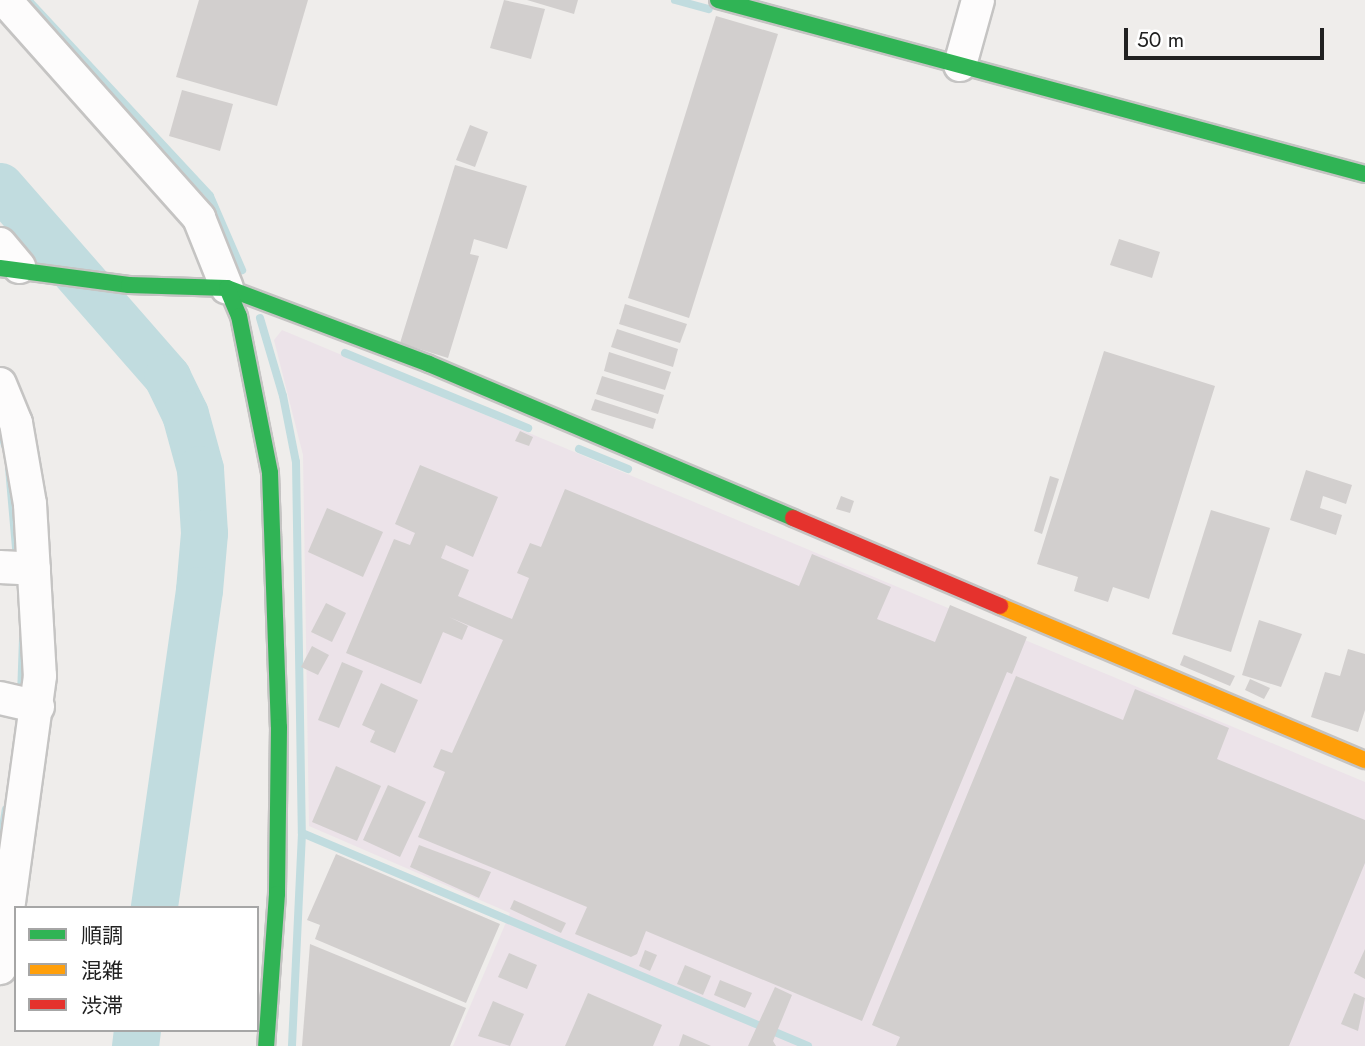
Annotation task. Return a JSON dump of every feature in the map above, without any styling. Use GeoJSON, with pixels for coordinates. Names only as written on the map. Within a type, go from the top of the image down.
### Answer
{"type":"FeatureCollection","features":[{"type":"Feature","properties":{"kind":"street"},"geometry":{"type":"LineString","coordinates":[[5,0],[199,218],[239,316],[270,473],[279,727],[277,894],[266,1046]]}},
{"type":"Feature","properties":{"kind":"street"},"geometry":{"type":"LineString","coordinates":[[718,0],[1365,174]]}},
{"type":"Feature","properties":{"kind":"street"},"geometry":{"type":"LineString","coordinates":[[960,65],[978,0]]}},
{"type":"Feature","properties":{"kind":"street"},"geometry":{"type":"LineString","coordinates":[[13,263],[128,285],[227,288],[429,364],[1365,760]]}},
{"type":"Feature","properties":{"kind":"street"},"geometry":{"type":"LineString","coordinates":[[0,384],[16,423],[30,504],[17,568],[19,703],[11,782],[0,968]]}},
{"type":"Feature","properties":{"kind":"shaded area"},"geometry":{"type":"Polygon","coordinates":[[[282,330],[1365,782],[1365,1046],[453,1046],[510,913],[309,826],[303,455],[274,340],[282,330]]]}},
{"type":"Feature","properties":{"kind":"building"},"geometry":{"type":"Polygon","coordinates":[[[199,0],[308,0],[277,106],[176,77],[199,0]]]}},
{"type":"Feature","properties":{"kind":"building"},"geometry":{"type":"Polygon","coordinates":[[[504,0],[545,9],[531,59],[490,48],[504,0]]]}},
{"type":"Feature","properties":{"kind":"building"},"geometry":{"type":"Polygon","coordinates":[[[527,0],[578,0],[574,14],[527,0]]]}},
{"type":"Feature","properties":{"kind":"building"},"geometry":{"type":"Polygon","coordinates":[[[716,16],[778,34],[689,318],[628,298],[716,16]]]}},
{"type":"Feature","properties":{"kind":"building"},"geometry":{"type":"Polygon","coordinates":[[[182,90],[233,104],[220,151],[169,136],[182,90]]]}},
{"type":"Feature","properties":{"kind":"building"},"geometry":{"type":"Polygon","coordinates":[[[470,125],[488,132],[475,167],[456,160],[470,125]]]}},
{"type":"Feature","properties":{"kind":"building"},"geometry":{"type":"Polygon","coordinates":[[[455,165],[527,186],[507,249],[474,239],[470,254],[479,256],[448,358],[400,343],[455,165]]]}},
{"type":"Feature","properties":{"kind":"building"},"geometry":{"type":"Polygon","coordinates":[[[1119,239],[1160,252],[1152,278],[1110,265],[1119,239]]]}},
{"type":"Feature","properties":{"kind":"building"},"geometry":{"type":"Polygon","coordinates":[[[625,304],[687,324],[680,343],[619,324],[625,304]]]}},
{"type":"Feature","properties":{"kind":"building"},"geometry":{"type":"Polygon","coordinates":[[[617,329],[678,349],[673,367],[611,347],[617,329]]]}},
{"type":"Feature","properties":{"kind":"building"},"geometry":{"type":"Polygon","coordinates":[[[1104,351],[1215,386],[1149,599],[1113,587],[1108,602],[1074,591],[1078,577],[1037,564],[1104,351]]]}},
{"type":"Feature","properties":{"kind":"building"},"geometry":{"type":"Polygon","coordinates":[[[609,352],[671,372],[665,390],[604,371],[609,352]]]}},
{"type":"Feature","properties":{"kind":"building"},"geometry":{"type":"Polygon","coordinates":[[[602,376],[664,395],[658,414],[596,394],[602,376]]]}},
{"type":"Feature","properties":{"kind":"building"},"geometry":{"type":"Polygon","coordinates":[[[595,399],[656,419],[653,429],[591,410],[595,399]]]}},
{"type":"Feature","properties":{"kind":"building"},"geometry":{"type":"Polygon","coordinates":[[[520,431],[533,437],[529,446],[515,441],[520,431]]]}},
{"type":"Feature","properties":{"kind":"building"},"geometry":{"type":"Polygon","coordinates":[[[420,465],[498,497],[473,557],[446,545],[441,558],[469,570],[458,596],[512,619],[529,578],[517,573],[530,543],[541,547],[565,489],[799,586],[812,554],[891,587],[877,619],[935,642],[950,605],[1027,637],[1012,674],[1007,672],[862,1021],[646,931],[637,954],[631,957],[575,934],[587,907],[418,837],[445,772],[433,767],[441,749],[452,753],[503,640],[449,617],[468,626],[462,640],[443,632],[421,684],[346,653],[394,539],[410,545],[415,533],[395,524],[420,465]]]}},
{"type":"Feature","properties":{"kind":"building"},"geometry":{"type":"Polygon","coordinates":[[[1306,470],[1352,485],[1346,504],[1323,496],[1320,508],[1342,515],[1336,535],[1290,520],[1306,470]]]}},
{"type":"Feature","properties":{"kind":"building"},"geometry":{"type":"Polygon","coordinates":[[[1050,476],[1059,479],[1042,534],[1034,531],[1050,476]]]}},
{"type":"Feature","properties":{"kind":"building"},"geometry":{"type":"Polygon","coordinates":[[[841,496],[854,501],[850,513],[836,509],[841,496]]]}},
{"type":"Feature","properties":{"kind":"building"},"geometry":{"type":"Polygon","coordinates":[[[327,508],[383,532],[363,577],[308,552],[327,508]]]}},
{"type":"Feature","properties":{"kind":"building"},"geometry":{"type":"Polygon","coordinates":[[[1211,510],[1270,528],[1231,652],[1172,634],[1211,510]]]}},
{"type":"Feature","properties":{"kind":"building"},"geometry":{"type":"Polygon","coordinates":[[[326,603],[346,613],[332,642],[311,632],[326,603]]]}},
{"type":"Feature","properties":{"kind":"building"},"geometry":{"type":"Polygon","coordinates":[[[1259,620],[1302,634],[1281,687],[1242,675],[1259,620]]]}},
{"type":"Feature","properties":{"kind":"building"},"geometry":{"type":"Polygon","coordinates":[[[312,646],[329,655],[318,675],[301,667],[312,646]]]}},
{"type":"Feature","properties":{"kind":"building"},"geometry":{"type":"Polygon","coordinates":[[[1348,649],[1365,654],[1365,710],[1358,732],[1311,717],[1325,672],[1340,676],[1348,649]]]}},
{"type":"Feature","properties":{"kind":"building"},"geometry":{"type":"Polygon","coordinates":[[[1184,655],[1235,676],[1230,686],[1180,665],[1184,655]]]}},
{"type":"Feature","properties":{"kind":"building"},"geometry":{"type":"Polygon","coordinates":[[[342,662],[363,671],[339,728],[318,720],[342,662]]]}},
{"type":"Feature","properties":{"kind":"building"},"geometry":{"type":"Polygon","coordinates":[[[1016,676],[1123,720],[1135,689],[1229,728],[1217,759],[1365,820],[1365,863],[1289,1046],[896,1046],[900,1037],[872,1025],[1016,676]]]}},
{"type":"Feature","properties":{"kind":"building"},"geometry":{"type":"Polygon","coordinates":[[[1250,679],[1270,688],[1264,699],[1245,690],[1250,679]]]}},
{"type":"Feature","properties":{"kind":"building"},"geometry":{"type":"Polygon","coordinates":[[[381,683],[418,700],[395,753],[370,742],[375,731],[362,725],[381,683]]]}},
{"type":"Feature","properties":{"kind":"building"},"geometry":{"type":"Polygon","coordinates":[[[336,766],[381,786],[357,841],[312,822],[336,766]]]}},
{"type":"Feature","properties":{"kind":"building"},"geometry":{"type":"Polygon","coordinates":[[[388,785],[426,802],[400,857],[363,840],[388,785]]]}},
{"type":"Feature","properties":{"kind":"building"},"geometry":{"type":"Polygon","coordinates":[[[419,845],[491,872],[479,898],[410,867],[419,845]]]}},
{"type":"Feature","properties":{"kind":"building"},"geometry":{"type":"Polygon","coordinates":[[[336,854],[500,924],[466,1003],[315,939],[320,925],[307,920],[336,854]]]}},
{"type":"Feature","properties":{"kind":"building"},"geometry":{"type":"Polygon","coordinates":[[[514,900],[566,923],[561,933],[510,909],[514,900]]]}},
{"type":"Feature","properties":{"kind":"building"},"geometry":{"type":"Polygon","coordinates":[[[310,944],[466,1008],[450,1046],[302,1046],[310,944]]]}},
{"type":"Feature","properties":{"kind":"building"},"geometry":{"type":"Polygon","coordinates":[[[1365,949],[1365,979],[1354,973],[1365,949]]]}},
{"type":"Feature","properties":{"kind":"building"},"geometry":{"type":"Polygon","coordinates":[[[645,950],[657,955],[650,971],[639,966],[645,950]]]}},
{"type":"Feature","properties":{"kind":"building"},"geometry":{"type":"Polygon","coordinates":[[[509,953],[537,965],[527,989],[498,977],[509,953]]]}},
{"type":"Feature","properties":{"kind":"building"},"geometry":{"type":"Polygon","coordinates":[[[685,965],[711,976],[703,995],[677,984],[685,965]]]}},
{"type":"Feature","properties":{"kind":"building"},"geometry":{"type":"Polygon","coordinates":[[[720,980],[752,993],[745,1008],[714,995],[720,980]]]}},
{"type":"Feature","properties":{"kind":"building"},"geometry":{"type":"Polygon","coordinates":[[[775,987],[792,995],[773,1041],[776,1046],[748,1046],[775,987]]]}},
{"type":"Feature","properties":{"kind":"building"},"geometry":{"type":"Polygon","coordinates":[[[588,993],[662,1025],[653,1046],[565,1046],[588,993]]]}},
{"type":"Feature","properties":{"kind":"building"},"geometry":{"type":"Polygon","coordinates":[[[1354,993],[1365,998],[1358,1031],[1341,1024],[1354,993]]]}},
{"type":"Feature","properties":{"kind":"building"},"geometry":{"type":"Polygon","coordinates":[[[493,1001],[524,1014],[510,1046],[478,1036],[493,1001]]]}},
{"type":"Feature","properties":{"kind":"building"},"geometry":{"type":"Polygon","coordinates":[[[683,1034],[711,1046],[679,1046],[683,1034]]]}},
{"type":"Feature","properties":{"kind":"waterway"},"geometry":{"type":"LineString","coordinates":[[28,0],[210,196],[242,270]]}},
{"type":"Feature","properties":{"kind":"waterway"},"geometry":{"type":"LineString","coordinates":[[675,0],[709,9]]}},
{"type":"Feature","properties":{"kind":"waterway"},"geometry":{"type":"LineString","coordinates":[[0,186],[167,377],[185,414],[200,469],[204,533],[199,590],[154,906]]}},
{"type":"Feature","properties":{"kind":"waterway"},"geometry":{"type":"LineString","coordinates":[[260,318],[283,396],[296,462],[302,833],[292,1046]]}},
{"type":"Feature","properties":{"kind":"waterway"},"geometry":{"type":"LineString","coordinates":[[345,353],[528,428]]}},
{"type":"Feature","properties":{"kind":"waterway"},"geometry":{"type":"LineString","coordinates":[[0,428],[5,445]]}},
{"type":"Feature","properties":{"kind":"waterway"},"geometry":{"type":"LineString","coordinates":[[579,449],[628,469]]}},
{"type":"Feature","properties":{"kind":"waterway"},"geometry":{"type":"LineString","coordinates":[[9,468],[17,560]]}},
{"type":"Feature","properties":{"kind":"waterway"},"geometry":{"type":"LineString","coordinates":[[21,696],[23,639]]}},
{"type":"Feature","properties":{"kind":"waterway"},"geometry":{"type":"LineString","coordinates":[[0,846],[6,809]]}},
{"type":"Feature","properties":{"kind":"waterway"},"geometry":{"type":"LineString","coordinates":[[302,833],[808,1046]]}},
{"type":"Feature","properties":{"kind":"waterway"},"geometry":{"type":"LineString","coordinates":[[135,1046],[137,1032]]}},
{"type":"Feature","properties":{"kind":"traffic: fast"},"geometry":{"type":"LineString","coordinates":[[718,0],[1365,174]]}},
{"type":"Feature","properties":{"kind":"traffic: fast"},"geometry":{"type":"LineString","coordinates":[[0,268],[129,285],[227,288],[429,364],[793,518]]}},
{"type":"Feature","properties":{"kind":"traffic: fast"},"geometry":{"type":"LineString","coordinates":[[227,288],[239,316],[270,473],[279,727],[277,894],[266,1046]]}},
{"type":"Feature","properties":{"kind":"traffic: slow"},"geometry":{"type":"LineString","coordinates":[[1000,606],[1365,760]]}},
{"type":"Feature","properties":{"kind":"traffic: jam"},"geometry":{"type":"LineString","coordinates":[[793,518],[1000,606]]}}]}
